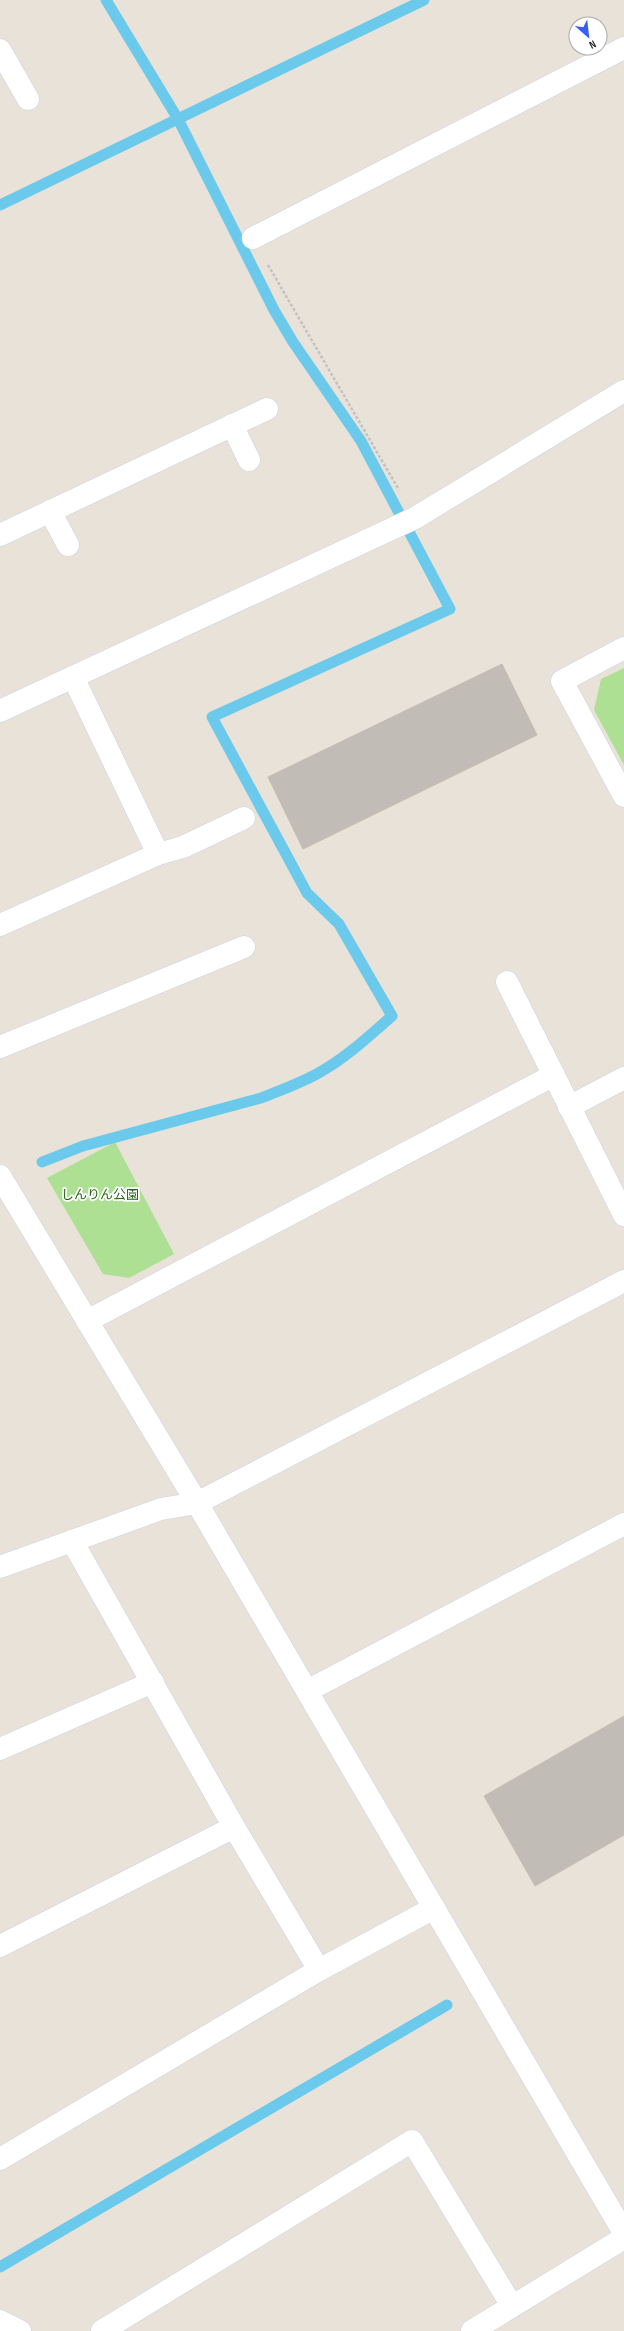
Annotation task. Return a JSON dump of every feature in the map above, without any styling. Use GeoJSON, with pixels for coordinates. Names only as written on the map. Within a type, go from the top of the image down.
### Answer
{"type":"FeatureCollection","features":[{"type":"Feature","properties":{"kind":"street"},"geometry":{"type":"LineString","coordinates":[[253,238],[624,48]]}},
{"type":"Feature","properties":{"kind":"street"},"geometry":{"type":"LineString","coordinates":[[0,50],[28,99]]}},
{"type":"Feature","properties":{"kind":"street"},"geometry":{"type":"LineString","coordinates":[[0,711],[415,518],[624,391]]}},
{"type":"Feature","properties":{"kind":"street"},"geometry":{"type":"LineString","coordinates":[[0,535],[267,409]]}},
{"type":"Feature","properties":{"kind":"street"},"geometry":{"type":"LineString","coordinates":[[232,425],[249,460]]}},
{"type":"Feature","properties":{"kind":"street"},"geometry":{"type":"LineString","coordinates":[[50,511],[68,544]]}},
{"type":"Feature","properties":{"kind":"street"},"geometry":{"type":"LineString","coordinates":[[624,648],[562,681],[624,796]]}},
{"type":"Feature","properties":{"kind":"street"},"geometry":{"type":"LineString","coordinates":[[73,677],[158,854]]}},
{"type":"Feature","properties":{"kind":"street"},"geometry":{"type":"LineString","coordinates":[[0,925],[158,854],[183,847],[244,818]]}},
{"type":"Feature","properties":{"kind":"street"},"geometry":{"type":"LineString","coordinates":[[0,1047],[244,947]]}},
{"type":"Feature","properties":{"kind":"street"},"geometry":{"type":"LineString","coordinates":[[507,982],[624,1215]]}},
{"type":"Feature","properties":{"kind":"street"},"geometry":{"type":"LineString","coordinates":[[87,1321],[554,1075]]}},
{"type":"Feature","properties":{"kind":"street"},"geometry":{"type":"LineString","coordinates":[[570,1107],[624,1078]]}},
{"type":"Feature","properties":{"kind":"street"},"geometry":{"type":"LineString","coordinates":[[0,1176],[197,1503],[624,2233]]}},
{"type":"Feature","properties":{"kind":"street"},"geometry":{"type":"LineString","coordinates":[[0,1567],[162,1509],[197,1503],[624,1281]]}},
{"type":"Feature","properties":{"kind":"street"},"geometry":{"type":"LineString","coordinates":[[307,1691],[624,1524]]}},
{"type":"Feature","properties":{"kind":"street"},"geometry":{"type":"LineString","coordinates":[[72,1541],[234,1828],[319,1970]]}},
{"type":"Feature","properties":{"kind":"street"},"geometry":{"type":"LineString","coordinates":[[0,1749],[152,1682]]}},
{"type":"Feature","properties":{"kind":"street"},"geometry":{"type":"LineString","coordinates":[[0,1946],[234,1828]]}},
{"type":"Feature","properties":{"kind":"street"},"geometry":{"type":"LineString","coordinates":[[0,2159],[319,1970],[434,1908]]}},
{"type":"Feature","properties":{"kind":"street"},"geometry":{"type":"LineString","coordinates":[[102,2331],[412,2141],[512,2306]]}},
{"type":"Feature","properties":{"kind":"street"},"geometry":{"type":"LineString","coordinates":[[472,2331],[624,2238]]}},
{"type":"Feature","properties":{"kind":"street"},"geometry":{"type":"LineString","coordinates":[[0,2321],[20,2331]]}},
{"type":"Feature","properties":{"kind":"path"},"geometry":{"type":"LineString","coordinates":[[253,238],[415,518]]}},
{"type":"Feature","properties":{"kind":"green space"},"geometry":{"type":"Polygon","coordinates":[[[624,668],[624,765],[594,710],[601,679],[624,668]]]}},
{"type":"Feature","properties":{"kind":"green space","name":"しんりん公園"},"geometry":{"type":"Polygon","coordinates":[[[115,1142],[174,1254],[129,1278],[103,1274],[47,1178],[115,1142]]]}},
{"type":"Feature","properties":{"kind":"building"},"geometry":{"type":"Polygon","coordinates":[[[502,664],[537,735],[303,849],[268,777],[502,664]]]}},
{"type":"Feature","properties":{"kind":"building"},"geometry":{"type":"Polygon","coordinates":[[[624,1716],[624,1835],[535,1886],[484,1796],[624,1716]]]}},
{"type":"Feature","properties":{"kind":"waterway"},"geometry":{"type":"LineString","coordinates":[[42,1162],[83,1146],[261,1098],[292,1086],[315,1075],[341,1059],[392,1016],[339,924],[307,893],[212,717],[450,609],[361,441],[293,342],[274,310],[178,119],[106,0]]}},
{"type":"Feature","properties":{"kind":"waterway"},"geometry":{"type":"LineString","coordinates":[[0,205],[424,0]]}},
{"type":"Feature","properties":{"kind":"waterway"},"geometry":{"type":"LineString","coordinates":[[0,2267],[447,2005]]}}]}
